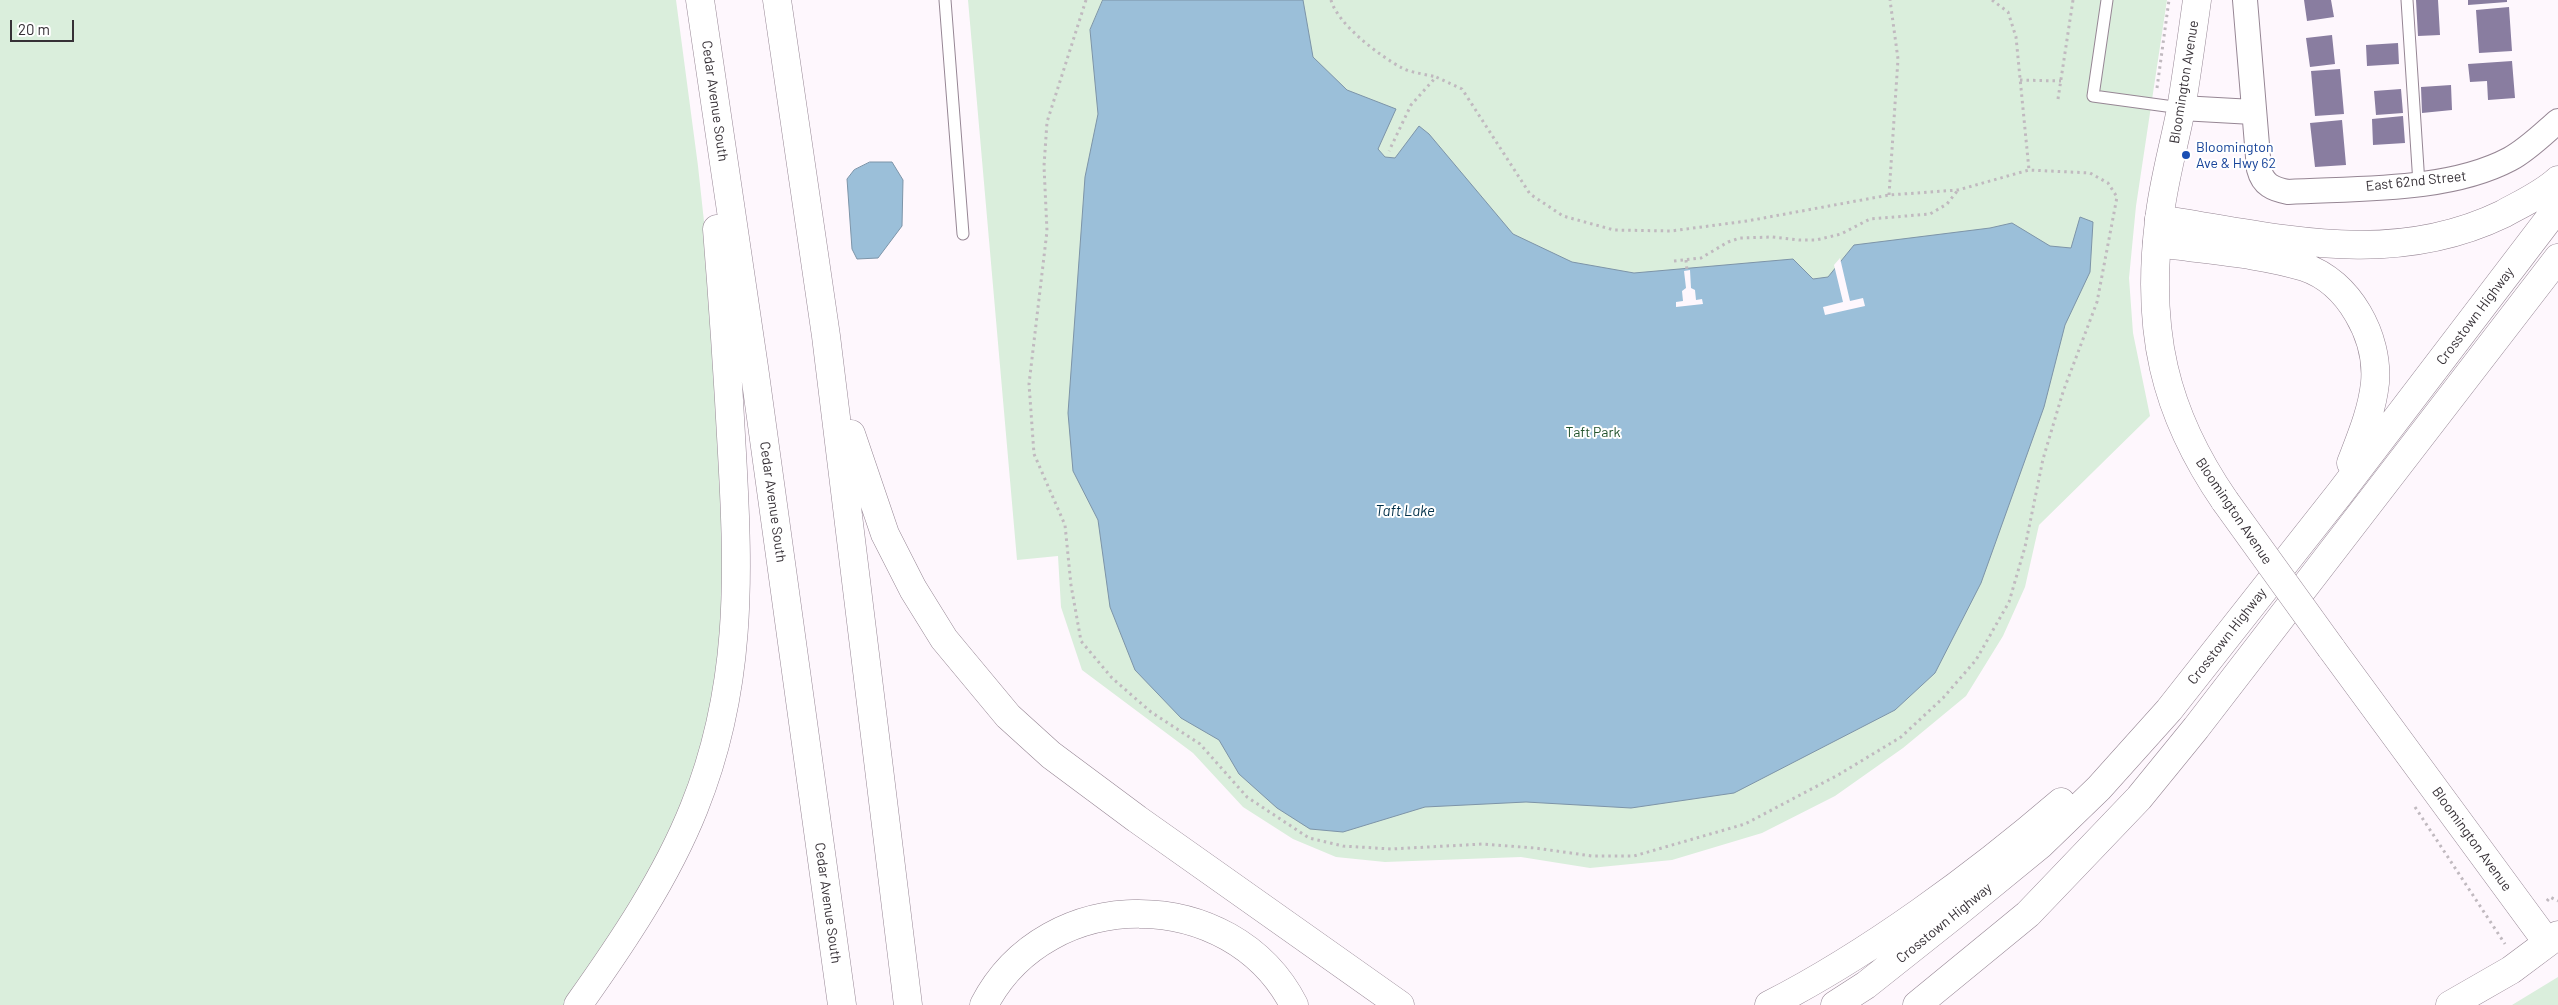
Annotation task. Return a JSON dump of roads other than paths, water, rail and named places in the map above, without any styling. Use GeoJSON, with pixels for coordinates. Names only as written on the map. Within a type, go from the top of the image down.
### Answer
{"type":"FeatureCollection","features":[{"type":"Feature","properties":{"kind":"main road","name":"Cedar Avenue South"},"geometry":{"type":"LineString","coordinates":[[700,0],[754,367],[842,1005]]}},
{"type":"Feature","properties":{"kind":"main road"},"geometry":{"type":"LineString","coordinates":[[777,0],[826,336],[908,1005]]}},
{"type":"Feature","properties":{"kind":"main road","name":"Bloomington Avenue"},"geometry":{"type":"LineString","coordinates":[[2197,0],[2181,108],[2158,231],[2155,317],[2170,392],[2182,428],[2204,470],[2331,648],[2553,939]]}},
{"type":"Feature","properties":{"kind":"main road"},"geometry":{"type":"LineString","coordinates":[[578,1005],[654,887],[694,808],[710,763],[731,674],[736,632],[737,536],[715,206],[711,72]]}},
{"type":"Feature","properties":{"kind":"main road"},"geometry":{"type":"LineString","coordinates":[[2158,231],[2347,245],[2385,246],[2448,235],[2480,225],[2513,208],[2558,180]]}},
{"type":"Feature","properties":{"kind":"main road","name":"Crosstown Highway"},"geometry":{"type":"LineString","coordinates":[[1835,1005],[1866,985],[2040,845],[2099,788],[2169,710],[2340,493],[2558,207]]}},
{"type":"Feature","properties":{"kind":"main road"},"geometry":{"type":"LineString","coordinates":[[2158,231],[2306,268],[2322,276],[2341,291],[2356,310],[2367,331],[2374,356],[2375,381],[2372,406],[2340,493]]}},
{"type":"Feature","properties":{"kind":"main road"},"geometry":{"type":"LineString","coordinates":[[1946,1005],[2028,914],[2139,798],[2196,728],[2558,258]]}},
{"type":"Feature","properties":{"kind":"main road"},"geometry":{"type":"LineString","coordinates":[[826,336],[864,476],[885,534],[913,589],[944,639],[978,682],[1008,716],[1051,755],[1138,820],[1400,1005]]}},
{"type":"Feature","properties":{"kind":"main road"},"geometry":{"type":"LineString","coordinates":[[1769,1005],[1843,962],[1930,904],[2048,813],[2169,710]]}},
{"type":"Feature","properties":{"kind":"main road"},"geometry":{"type":"LineString","coordinates":[[984,1005],[1000,980],[1018,962],[1051,936],[1080,923],[1114,916],[1147,913],[1180,917],[1216,930],[1247,948],[1270,968],[1287,990],[1294,1005]]}},
{"type":"Feature","properties":{"kind":"main road"},"geometry":{"type":"LineString","coordinates":[[1917,1005],[2028,914]]}},
{"type":"Feature","properties":{"kind":"main road"},"geometry":{"type":"LineString","coordinates":[[2450,1005],[2511,970],[2553,939]]}},
{"type":"Feature","properties":{"kind":"street"},"geometry":{"type":"LineString","coordinates":[[2181,108],[2253,112],[2245,0]]}},
{"type":"Feature","properties":{"kind":"street","name":"East 62nd Street"},"geometry":{"type":"LineString","coordinates":[[2253,112],[2262,180],[2274,189],[2288,192],[2419,184],[2478,174],[2512,159],[2558,121]]}},
{"type":"Feature","properties":{"kind":"lane"},"geometry":{"type":"LineString","coordinates":[[945,0],[963,234]]}},
{"type":"Feature","properties":{"kind":"lane"},"geometry":{"type":"LineString","coordinates":[[2107,0],[2093,96],[2181,108]]}},
{"type":"Feature","properties":{"kind":"lane"},"geometry":{"type":"LineString","coordinates":[[2407,0],[2419,184]]}},
{"type":"Feature","properties":{"kind":"water","name":"Taft Lake"},"geometry":{"type":"Polygon","coordinates":[[[1103,0],[1303,0],[1313,57],[1347,90],[1396,109],[1378,149],[1385,157],[1395,158],[1419,126],[1429,134],[1513,234],[1572,262],[1634,273],[1793,259],[1813,279],[1828,277],[1854,245],[1990,228],[2012,223],[2050,246],[2071,248],[2080,217],[2093,222],[2090,272],[2065,325],[2044,407],[1981,583],[1935,673],[1895,710],[1734,793],[1631,808],[1526,802],[1425,807],[1343,832],[1310,829],[1277,808],[1239,774],[1219,740],[1181,718],[1135,670],[1110,607],[1098,520],[1073,471],[1068,413],[1085,177],[1098,114],[1090,30],[1103,0]]]}},
{"type":"Feature","properties":{"kind":"water"},"geometry":{"type":"Polygon","coordinates":[[[870,162],[892,162],[903,180],[902,226],[878,258],[857,259],[852,249],[847,179],[854,170],[870,162]]]}},
{"type":"Feature","properties":{"kind":"place","name":"Bloomington Ave & Hwy 62"},"geometry":{"type":"Point","coordinates":[2186,155]}},
{"type":"Feature","properties":{"kind":"park label","name":"Taft Park"},"geometry":{"type":"Point","coordinates":[1593,432]}}]}
